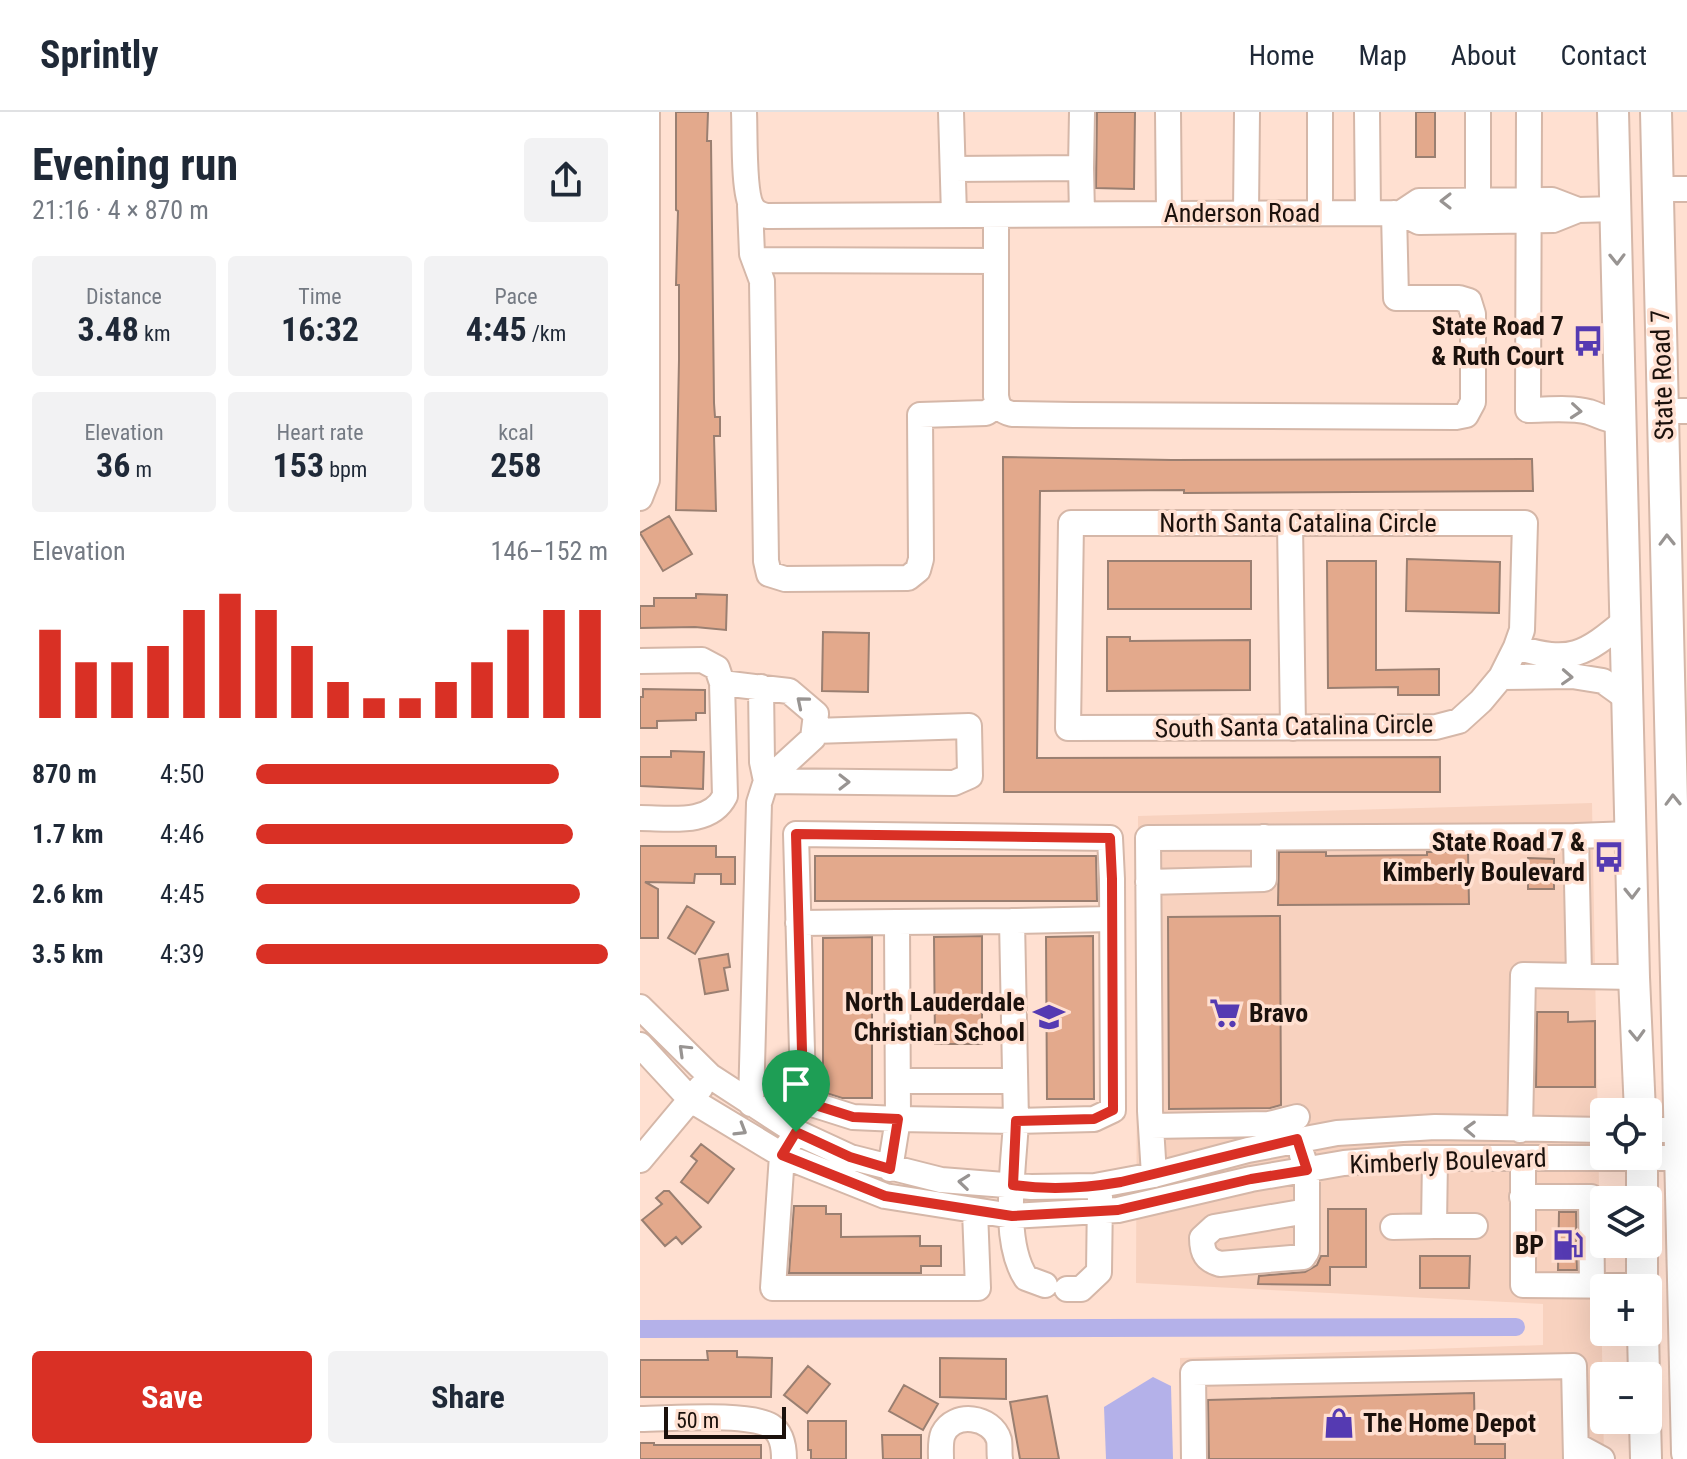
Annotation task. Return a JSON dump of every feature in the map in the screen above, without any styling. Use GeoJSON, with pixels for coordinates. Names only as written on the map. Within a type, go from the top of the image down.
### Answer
{"type":"FeatureCollection","features":[{"type":"Feature","properties":{"kind":"main road"},"geometry":{"type":"LineString","coordinates":[[1614,112],[1631,166],[1643,179],[1672,189]]}},
{"type":"Feature","properties":{"kind":"main road","name":"State Road 7"},"geometry":{"type":"LineString","coordinates":[[1614,112],[1639,1098]]}},
{"type":"Feature","properties":{"kind":"main road","name":"State Road 7"},"geometry":{"type":"LineString","coordinates":[[1656,112],[1672,189],[1658,263],[1675,411],[1687,1453]]}},
{"type":"Feature","properties":{"kind":"main road"},"geometry":{"type":"LineString","coordinates":[[1616,209],[1633,220],[1645,234],[1658,263]]}},
{"type":"Feature","properties":{"kind":"main road"},"geometry":{"type":"LineString","coordinates":[[1625,565],[1642,642],[1656,665],[1679,676]]}},
{"type":"Feature","properties":{"kind":"main road"},"geometry":{"type":"LineString","coordinates":[[1645,1434],[1646,1459]]}},
{"type":"Feature","properties":{"kind":"street"},"geometry":{"type":"LineString","coordinates":[[641,498],[647,480],[643,187],[647,112]]}},
{"type":"Feature","properties":{"kind":"street"},"geometry":{"type":"LineString","coordinates":[[744,112],[747,190],[755,260],[762,281],[766,561],[769,574],[785,579],[908,578],[918,570],[921,559],[920,415],[986,413],[997,406]]}},
{"type":"Feature","properties":{"kind":"street"},"geometry":{"type":"LineString","coordinates":[[951,112],[954,215]]}},
{"type":"Feature","properties":{"kind":"street"},"geometry":{"type":"LineString","coordinates":[[1082,112],[1082,214]]}},
{"type":"Feature","properties":{"kind":"street"},"geometry":{"type":"LineString","coordinates":[[1168,112],[1169,213]]}},
{"type":"Feature","properties":{"kind":"street"},"geometry":{"type":"LineString","coordinates":[[1246,213],[1247,112]]}},
{"type":"Feature","properties":{"kind":"street"},"geometry":{"type":"LineString","coordinates":[[1320,112],[1320,213]]}},
{"type":"Feature","properties":{"kind":"street"},"geometry":{"type":"LineString","coordinates":[[1367,112],[1368,213]]}},
{"type":"Feature","properties":{"kind":"street"},"geometry":{"type":"LineString","coordinates":[[1478,112],[1478,211]]}},
{"type":"Feature","properties":{"kind":"street"},"geometry":{"type":"LineString","coordinates":[[1529,112],[1528,410],[1569,410],[1591,413],[1603,420],[1621,420]]}},
{"type":"Feature","properties":{"kind":"street"},"geometry":{"type":"LineString","coordinates":[[953,169],[1081,168]]}},
{"type":"Feature","properties":{"kind":"street","name":"Anderson Road"},"geometry":{"type":"LineString","coordinates":[[750,206],[767,216],[1398,213],[1419,201],[1478,211],[1529,210],[1552,200],[1578,210],[1616,209]]}},
{"type":"Feature","properties":{"kind":"street"},"geometry":{"type":"LineString","coordinates":[[997,406],[1012,414],[1466,415],[1473,402],[1473,314],[1469,301],[1459,298],[1396,298],[1398,213]]}},
{"type":"Feature","properties":{"kind":"street"},"geometry":{"type":"LineString","coordinates":[[996,215],[997,406]]}},
{"type":"Feature","properties":{"kind":"street"},"geometry":{"type":"LineString","coordinates":[[755,260],[996,261]]}},
{"type":"Feature","properties":{"kind":"street","name":"North Santa Catalina Circle"},"geometry":{"type":"LineString","coordinates":[[1068,728],[1071,523],[1525,523]]}},
{"type":"Feature","properties":{"kind":"street"},"geometry":{"type":"LineString","coordinates":[[1290,523],[1293,728]]}},
{"type":"Feature","properties":{"kind":"street","name":"South Santa Catalina Circle"},"geometry":{"type":"LineString","coordinates":[[1068,728],[1436,727],[1459,721],[1501,677],[1522,630],[1525,523]]}},
{"type":"Feature","properties":{"kind":"street"},"geometry":{"type":"LineString","coordinates":[[1516,647],[1541,655],[1582,653],[1626,620]]}},
{"type":"Feature","properties":{"kind":"street"},"geometry":{"type":"LineString","coordinates":[[640,661],[702,660],[720,675],[761,687],[789,691],[816,714],[813,738],[766,781]]}},
{"type":"Feature","properties":{"kind":"street"},"geometry":{"type":"LineString","coordinates":[[640,818],[702,817],[720,806],[725,796],[720,675]]}},
{"type":"Feature","properties":{"kind":"street"},"geometry":{"type":"LineString","coordinates":[[1501,677],[1572,676],[1603,681],[1628,699]]}},
{"type":"Feature","properties":{"kind":"street"},"geometry":{"type":"LineString","coordinates":[[751,1104],[759,803],[766,781],[762,762],[761,687]]}},
{"type":"Feature","properties":{"kind":"street"},"geometry":{"type":"LineString","coordinates":[[766,781],[954,783],[970,776],[969,726],[814,731]]}},
{"type":"Feature","properties":{"kind":"street"},"geometry":{"type":"LineString","coordinates":[[796,834],[1110,838],[1113,1110],[1094,1119],[898,1119],[853,1117],[812,1104],[803,1087],[798,923],[796,834]]}},
{"type":"Feature","properties":{"kind":"street"},"geometry":{"type":"LineString","coordinates":[[1154,1175],[1148,838],[1631,834]]}},
{"type":"Feature","properties":{"kind":"street"},"geometry":{"type":"LineString","coordinates":[[1576,836],[1579,976]]}},
{"type":"Feature","properties":{"kind":"street"},"geometry":{"type":"LineString","coordinates":[[1148,882],[1264,879],[1264,837]]}},
{"type":"Feature","properties":{"kind":"street"},"geometry":{"type":"LineString","coordinates":[[798,923],[1112,919]]}},
{"type":"Feature","properties":{"kind":"street"},"geometry":{"type":"LineString","coordinates":[[1012,921],[1016,1121],[1012,1216],[1014,1253],[1022,1271],[1033,1282],[1081,1289],[1099,1272],[1099,1186]]}},
{"type":"Feature","properties":{"kind":"street"},"geometry":{"type":"LineString","coordinates":[[890,1169],[898,1119],[897,922]]}},
{"type":"Feature","properties":{"kind":"street"},"geometry":{"type":"LineString","coordinates":[[1520,1130],[1523,975],[1634,977]]}},
{"type":"Feature","properties":{"kind":"street","name":"Kimberly Boulevard"},"geometry":{"type":"LineString","coordinates":[[640,1007],[710,1076],[796,1132],[850,1157],[941,1180],[1031,1187],[1099,1186],[1154,1175],[1297,1128],[1337,1133],[1435,1127],[1590,1130]]}},
{"type":"Feature","properties":{"kind":"street","name":"Kimberly Boulevard"},"geometry":{"type":"LineString","coordinates":[[640,1045],[691,1100],[782,1155],[885,1196],[1012,1216],[1118,1210],[1251,1179],[1344,1163],[1435,1158],[1523,1158],[1590,1152]]}},
{"type":"Feature","properties":{"kind":"street"},"geometry":{"type":"LineString","coordinates":[[640,1160],[710,1076]]}},
{"type":"Feature","properties":{"kind":"street"},"geometry":{"type":"LineString","coordinates":[[898,1081],[1015,1081]]}},
{"type":"Feature","properties":{"kind":"street"},"geometry":{"type":"LineString","coordinates":[[1151,1126],[1269,1124],[1297,1128],[1307,1170],[1307,1211]]}},
{"type":"Feature","properties":{"kind":"street"},"geometry":{"type":"LineString","coordinates":[[796,1132],[782,1155],[773,1288],[978,1288],[975,1211]]}},
{"type":"Feature","properties":{"kind":"street","name":"Kimberly Boulevard"},"geometry":{"type":"LineString","coordinates":[[1662,1146],[1683,1144]]}},
{"type":"Feature","properties":{"kind":"street"},"geometry":{"type":"LineString","coordinates":[[1434,1226],[1435,1158]]}},
{"type":"Feature","properties":{"kind":"street"},"geometry":{"type":"LineString","coordinates":[[1523,1158],[1523,1285],[1590,1286]]}},
{"type":"Feature","properties":{"kind":"street"},"geometry":{"type":"LineString","coordinates":[[1522,1197],[1591,1197],[1592,1274]]}},
{"type":"Feature","properties":{"kind":"street"},"geometry":{"type":"LineString","coordinates":[[1393,1227],[1475,1226]]}},
{"type":"Feature","properties":{"kind":"street"},"geometry":{"type":"LineString","coordinates":[[1194,1459],[1193,1373],[1574,1366],[1576,1452],[1602,1459]]}},
{"type":"Feature","properties":{"kind":"street"},"geometry":{"type":"LineString","coordinates":[[640,1419],[744,1418],[772,1426],[783,1443],[784,1459]]}},
{"type":"Feature","properties":{"kind":"street"},"geometry":{"type":"LineString","coordinates":[[941,1459],[942,1435],[950,1424],[965,1418],[982,1421],[991,1427],[999,1440],[1000,1459]]}},
{"type":"Feature","properties":{"kind":"shaded area"},"geometry":{"type":"Polygon","coordinates":[[[1592,803],[1597,1098],[1590,1098],[1590,1170],[1599,1170],[1599,1186],[1590,1186],[1590,1258],[1600,1258],[1601,1274],[1590,1274],[1590,1346],[1602,1346],[1602,1362],[1590,1362],[1590,1434],[1604,1434],[1604,1459],[1181,1459],[1180,1358],[1543,1345],[1543,1304],[1136,1283],[1138,816],[1592,803]]]}},
{"type":"Feature","properties":{"kind":"water"},"geometry":{"type":"Polygon","coordinates":[[[1153,1377],[1171,1386],[1173,1459],[1106,1459],[1104,1407],[1153,1377]]]}},
{"type":"Feature","properties":{"kind":"building"},"geometry":{"type":"Polygon","coordinates":[[[676,112],[708,112],[707,141],[711,141],[714,403],[715,417],[720,417],[720,436],[714,436],[716,511],[676,510],[679,285],[676,285],[676,112]]]}},
{"type":"Feature","properties":{"kind":"building"},"geometry":{"type":"Polygon","coordinates":[[[1097,112],[1135,112],[1134,189],[1096,188],[1097,112]]]}},
{"type":"Feature","properties":{"kind":"building"},"geometry":{"type":"Polygon","coordinates":[[[1416,112],[1435,112],[1435,157],[1416,157],[1416,112]]]}},
{"type":"Feature","properties":{"kind":"building"},"geometry":{"type":"Polygon","coordinates":[[[1003,457],[1532,459],[1533,491],[1040,491],[1037,758],[1440,757],[1440,792],[1004,792],[1003,457]]]}},
{"type":"Feature","properties":{"kind":"building"},"geometry":{"type":"Polygon","coordinates":[[[669,516],[692,554],[663,571],[640,533],[669,516]]]}},
{"type":"Feature","properties":{"kind":"building"},"geometry":{"type":"Polygon","coordinates":[[[1407,559],[1500,562],[1499,613],[1406,611],[1407,559]]]}},
{"type":"Feature","properties":{"kind":"building"},"geometry":{"type":"Polygon","coordinates":[[[1108,561],[1251,561],[1251,609],[1108,609],[1108,561]]]}},
{"type":"Feature","properties":{"kind":"building"},"geometry":{"type":"Polygon","coordinates":[[[1327,561],[1376,561],[1376,670],[1439,669],[1439,695],[1398,695],[1398,687],[1328,688],[1327,561]]]}},
{"type":"Feature","properties":{"kind":"building"},"geometry":{"type":"Polygon","coordinates":[[[696,594],[727,595],[726,630],[640,628],[640,606],[654,606],[654,598],[696,598],[696,594]]]}},
{"type":"Feature","properties":{"kind":"building"},"geometry":{"type":"Polygon","coordinates":[[[823,632],[869,633],[868,692],[822,691],[823,632]]]}},
{"type":"Feature","properties":{"kind":"building"},"geometry":{"type":"Polygon","coordinates":[[[1107,637],[1130,637],[1130,641],[1250,640],[1250,690],[1107,691],[1107,637]]]}},
{"type":"Feature","properties":{"kind":"building"},"geometry":{"type":"Polygon","coordinates":[[[643,689],[705,690],[705,713],[696,713],[696,720],[657,721],[657,728],[640,728],[643,689]]]}},
{"type":"Feature","properties":{"kind":"building"},"geometry":{"type":"Polygon","coordinates":[[[671,751],[704,752],[703,789],[640,786],[640,757],[671,757],[671,751]]]}},
{"type":"Feature","properties":{"kind":"building"},"geometry":{"type":"Polygon","coordinates":[[[640,846],[716,846],[716,857],[735,857],[735,884],[721,884],[721,874],[695,874],[694,883],[645,882],[658,889],[658,938],[640,938],[640,846]]]}},
{"type":"Feature","properties":{"kind":"building"},"geometry":{"type":"Polygon","coordinates":[[[1279,852],[1326,852],[1326,856],[1468,852],[1469,904],[1278,905],[1279,852]]]}},
{"type":"Feature","properties":{"kind":"building"},"geometry":{"type":"Polygon","coordinates":[[[815,856],[1096,856],[1097,901],[815,901],[815,856]]]}},
{"type":"Feature","properties":{"kind":"building"},"geometry":{"type":"Polygon","coordinates":[[[1528,858],[1554,859],[1554,889],[1528,889],[1528,858]]]}},
{"type":"Feature","properties":{"kind":"building"},"geometry":{"type":"Polygon","coordinates":[[[687,906],[714,922],[695,954],[668,938],[687,906]]]}},
{"type":"Feature","properties":{"kind":"building","name":"Bravo"},"geometry":{"type":"Polygon","coordinates":[[[1280,916],[1281,1105],[1270,1108],[1169,1109],[1168,917],[1280,916]]]}},
{"type":"Feature","properties":{"kind":"building"},"geometry":{"type":"Polygon","coordinates":[[[982,936],[982,1044],[935,1044],[934,937],[982,936]]]}},
{"type":"Feature","properties":{"kind":"building"},"geometry":{"type":"Polygon","coordinates":[[[1093,936],[1094,1099],[1047,1099],[1046,937],[1093,936]]]}},
{"type":"Feature","properties":{"kind":"building"},"geometry":{"type":"Polygon","coordinates":[[[872,937],[872,1098],[842,1098],[823,1092],[823,938],[872,937]]]}},
{"type":"Feature","properties":{"kind":"building"},"geometry":{"type":"Polygon","coordinates":[[[728,954],[730,967],[724,968],[728,990],[705,994],[699,959],[728,954]]]}},
{"type":"Feature","properties":{"kind":"building"},"geometry":{"type":"Polygon","coordinates":[[[1537,1012],[1568,1012],[1568,1022],[1595,1021],[1595,1087],[1536,1087],[1537,1012]]]}},
{"type":"Feature","properties":{"kind":"building"},"geometry":{"type":"Polygon","coordinates":[[[701,1144],[734,1169],[708,1203],[681,1182],[697,1161],[691,1156],[701,1144]]]}},
{"type":"Feature","properties":{"kind":"building"},"geometry":{"type":"Polygon","coordinates":[[[669,1191],[701,1227],[682,1244],[676,1237],[665,1246],[642,1220],[662,1204],[656,1198],[669,1191]]]}},
{"type":"Feature","properties":{"kind":"building"},"geometry":{"type":"Polygon","coordinates":[[[794,1206],[826,1206],[826,1214],[841,1214],[841,1237],[920,1236],[920,1246],[941,1246],[941,1266],[921,1266],[921,1273],[789,1273],[794,1206]]]}},
{"type":"Feature","properties":{"kind":"building"},"geometry":{"type":"Polygon","coordinates":[[[1328,1209],[1366,1209],[1366,1267],[1330,1267],[1330,1285],[1258,1284],[1259,1276],[1305,1272],[1317,1265],[1321,1256],[1328,1256],[1328,1209]]]}},
{"type":"Feature","properties":{"kind":"building","name":"BP"},"geometry":{"type":"Polygon","coordinates":[[[1559,1212],[1576,1212],[1577,1270],[1558,1270],[1559,1212]]]}},
{"type":"Feature","properties":{"kind":"building"},"geometry":{"type":"Polygon","coordinates":[[[1420,1256],[1470,1256],[1469,1288],[1420,1288],[1420,1256]]]}},
{"type":"Feature","properties":{"kind":"building"},"geometry":{"type":"Polygon","coordinates":[[[707,1351],[737,1351],[737,1357],[772,1358],[771,1397],[640,1397],[640,1360],[708,1360],[707,1351]]]}},
{"type":"Feature","properties":{"kind":"building"},"geometry":{"type":"Polygon","coordinates":[[[940,1358],[1006,1359],[1006,1399],[940,1397],[940,1358]]]}},
{"type":"Feature","properties":{"kind":"building"},"geometry":{"type":"Polygon","coordinates":[[[808,1366],[830,1384],[807,1413],[784,1395],[808,1366]]]}},
{"type":"Feature","properties":{"kind":"building"},"geometry":{"type":"Polygon","coordinates":[[[904,1385],[938,1404],[923,1430],[889,1411],[904,1385]]]}},
{"type":"Feature","properties":{"kind":"building","name":"The Home Depot"},"geometry":{"type":"Polygon","coordinates":[[[1474,1393],[1475,1444],[1505,1444],[1505,1459],[1209,1459],[1208,1400],[1474,1393]]]}},
{"type":"Feature","properties":{"kind":"building"},"geometry":{"type":"Polygon","coordinates":[[[1047,1396],[1059,1459],[1020,1459],[1010,1402],[1047,1396]]]}},
{"type":"Feature","properties":{"kind":"building"},"geometry":{"type":"Polygon","coordinates":[[[808,1421],[846,1421],[846,1459],[811,1459],[808,1421]]]}},
{"type":"Feature","properties":{"kind":"building"},"geometry":{"type":"Polygon","coordinates":[[[882,1435],[921,1435],[921,1459],[883,1459],[882,1435]]]}},
{"type":"Feature","properties":{"kind":"building"},"geometry":{"type":"Polygon","coordinates":[[[640,1443],[761,1445],[761,1459],[640,1459],[640,1443]]]}},
{"type":"Feature","properties":{"kind":"waterway"},"geometry":{"type":"LineString","coordinates":[[640,1329],[1516,1327]]}},
{"type":"Feature","properties":{"kind":"place","name":"State Road 7 & Ruth Court"},"geometry":{"type":"Point","coordinates":[1588,341]}},
{"type":"Feature","properties":{"kind":"place","name":"State Road 7 & Kimberly Boulevard"},"geometry":{"type":"Point","coordinates":[1609,857]}},
{"type":"Feature","properties":{"kind":"place","name":"Bravo"},"geometry":{"type":"Point","coordinates":[1225,1013]}},
{"type":"Feature","properties":{"kind":"place","name":"North Lauderdale Christian School"},"geometry":{"type":"Point","coordinates":[1049,1017]}},
{"type":"Feature","properties":{"kind":"place","name":"BP"},"geometry":{"type":"Point","coordinates":[1568,1245]}},
{"type":"Feature","properties":{"kind":"place","name":"The Home Depot"},"geometry":{"type":"Point","coordinates":[1339,1423]}},
{"type":"Feature","properties":{"kind":"route"},"geometry":{"type":"LineString","coordinates":[[796,834],[1110,838],[1113,1110],[1094,1119],[1016,1121],[1013,1185],[1095,1186],[1121,1182],[1297,1139],[1307,1170],[1251,1179],[1118,1210],[1012,1216],[885,1196],[846,1182],[782,1155],[796,1132],[850,1157],[890,1169],[898,1119],[853,1117],[812,1104],[803,1087],[796,834]]}}]}
